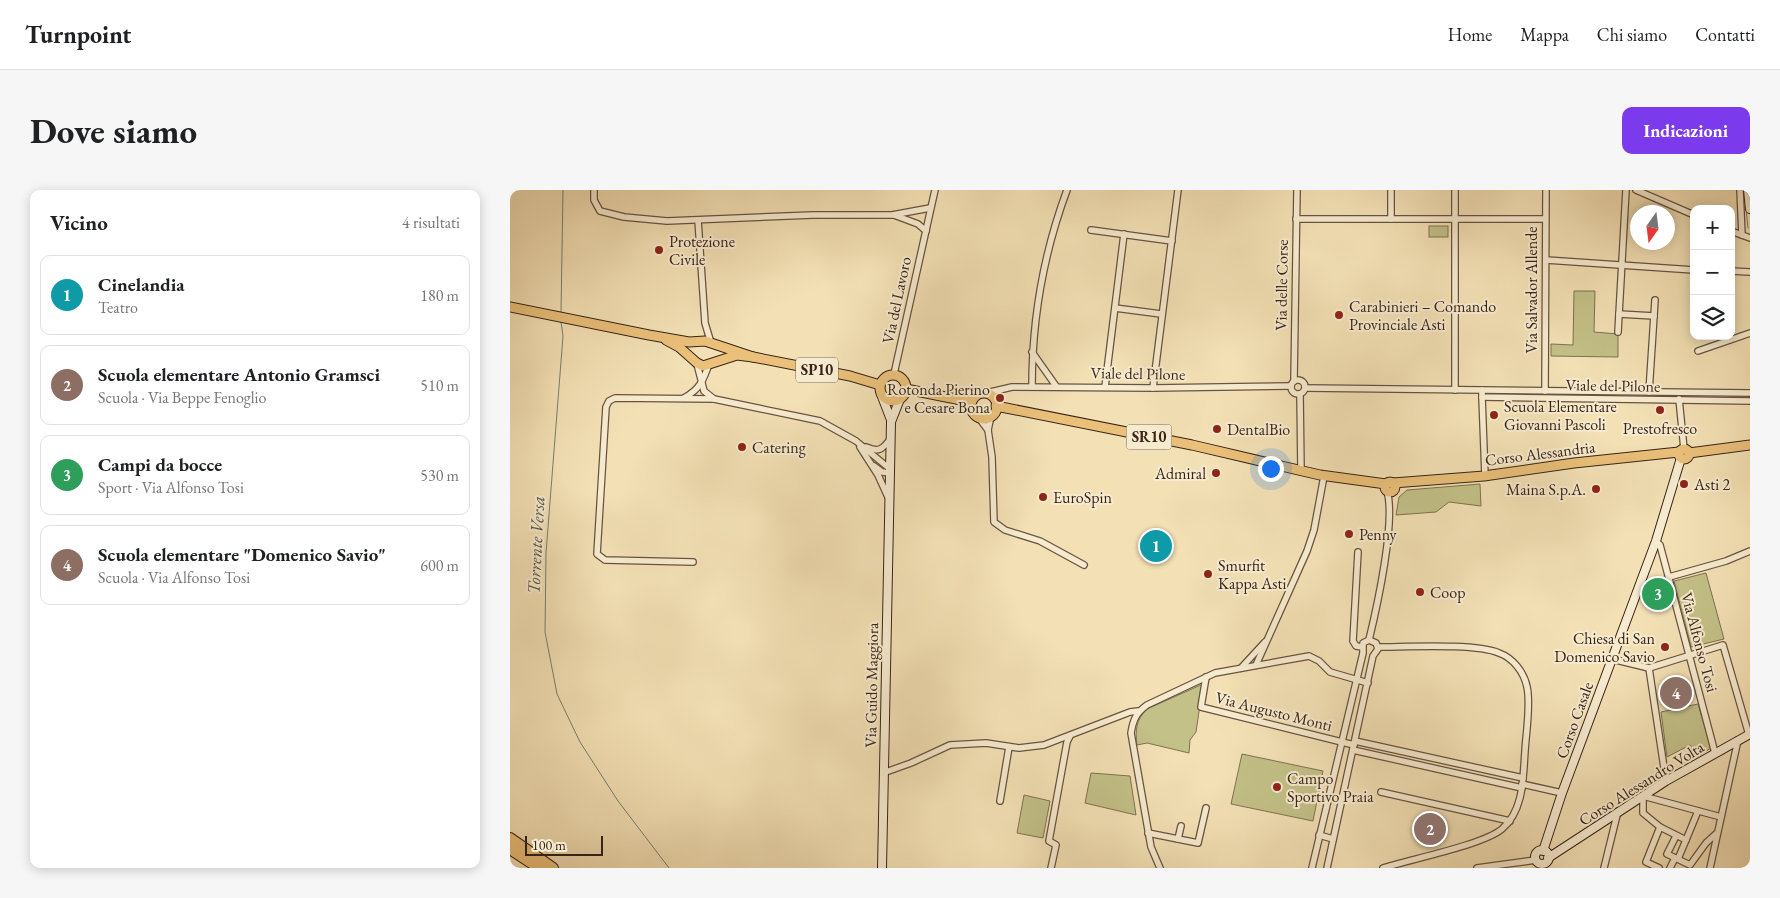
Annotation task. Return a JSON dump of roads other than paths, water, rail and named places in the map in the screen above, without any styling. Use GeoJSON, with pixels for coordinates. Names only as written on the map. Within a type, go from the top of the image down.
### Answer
{"type":"FeatureCollection","features":[{"type":"Feature","properties":{"kind":"highway"},"geometry":{"type":"LineString","coordinates":[[510,838],[553,868]]}},
{"type":"Feature","properties":{"kind":"highway"},"geometry":{"type":"LineString","coordinates":[[510,849],[539,868]]}},
{"type":"Feature","properties":{"kind":"main road","name":"SP10"},"geometry":{"type":"LineString","coordinates":[[510,306],[649,335],[689,342],[709,343],[753,357],[881,389],[888,400],[900,399]]}},
{"type":"Feature","properties":{"kind":"main road","name":"SP10"},"geometry":{"type":"LineString","coordinates":[[649,335],[669,341],[703,366],[737,355],[753,357]]}},
{"type":"Feature","properties":{"kind":"main road"},"geometry":{"type":"LineString","coordinates":[[694,360],[693,347],[709,343],[716,355],[710,364]]}},
{"type":"Feature","properties":{"kind":"main road"},"geometry":{"type":"LineString","coordinates":[[881,389],[886,376],[894,374],[902,378],[906,389]]}},
{"type":"Feature","properties":{"kind":"main road"},"geometry":{"type":"LineString","coordinates":[[900,399],[906,389]]}},
{"type":"Feature","properties":{"kind":"main road"},"geometry":{"type":"LineString","coordinates":[[906,389],[971,402]]}},
{"type":"Feature","properties":{"kind":"main road"},"geometry":{"type":"LineString","coordinates":[[986,393],[995,399],[996,406],[991,416],[979,418],[971,410],[971,402],[978,394],[986,393]]}},
{"type":"Feature","properties":{"kind":"main road","name":"SR10"},"geometry":{"type":"LineString","coordinates":[[996,406],[1388,488]]}},
{"type":"Feature","properties":{"kind":"main road","name":"Corso Alessandria"},"geometry":{"type":"LineString","coordinates":[[1388,488],[1404,483],[1485,476],[1582,462],[1750,445]]}},
{"type":"Feature","properties":{"kind":"street"},"geometry":{"type":"LineString","coordinates":[[594,190],[594,200],[600,211],[624,217],[698,220],[813,215],[892,215],[930,208]]}},
{"type":"Feature","properties":{"kind":"street","name":"Via del Lavoro"},"geometry":{"type":"LineString","coordinates":[[894,374],[934,190]]}},
{"type":"Feature","properties":{"kind":"street"},"geometry":{"type":"LineString","coordinates":[[1032,387],[1032,352],[1053,227],[1067,190]]}},
{"type":"Feature","properties":{"kind":"street"},"geometry":{"type":"LineString","coordinates":[[1153,388],[1178,190]]}},
{"type":"Feature","properties":{"kind":"street","name":"Via delle Corse"},"geometry":{"type":"LineString","coordinates":[[1292,384],[1296,190]]}},
{"type":"Feature","properties":{"kind":"street"},"geometry":{"type":"LineString","coordinates":[[1391,190],[1391,219]]}},
{"type":"Feature","properties":{"kind":"street"},"geometry":{"type":"LineString","coordinates":[[1455,190],[1455,390]]}},
{"type":"Feature","properties":{"kind":"street","name":"Via Salvador Allende"},"geometry":{"type":"LineString","coordinates":[[1545,391],[1546,190]]}},
{"type":"Feature","properties":{"kind":"street"},"geometry":{"type":"LineString","coordinates":[[1618,332],[1626,190]]}},
{"type":"Feature","properties":{"kind":"street"},"geometry":{"type":"LineString","coordinates":[[1636,190],[1690,213]]}},
{"type":"Feature","properties":{"kind":"street"},"geometry":{"type":"LineString","coordinates":[[1740,190],[1742,235]]}},
{"type":"Feature","properties":{"kind":"street"},"geometry":{"type":"LineString","coordinates":[[1748,190],[1750,209]]}},
{"type":"Feature","properties":{"kind":"street"},"geometry":{"type":"LineString","coordinates":[[892,215],[918,224],[926,231]]}},
{"type":"Feature","properties":{"kind":"street"},"geometry":{"type":"LineString","coordinates":[[1296,219],[1545,219]]}},
{"type":"Feature","properties":{"kind":"street"},"geometry":{"type":"LineString","coordinates":[[698,220],[704,323],[709,343]]}},
{"type":"Feature","properties":{"kind":"street"},"geometry":{"type":"LineString","coordinates":[[1091,230],[1172,241]]}},
{"type":"Feature","properties":{"kind":"street"},"geometry":{"type":"LineString","coordinates":[[1735,232],[1750,238]]}},
{"type":"Feature","properties":{"kind":"street"},"geometry":{"type":"LineString","coordinates":[[1105,387],[1124,234]]}},
{"type":"Feature","properties":{"kind":"street"},"geometry":{"type":"LineString","coordinates":[[1546,260],[1690,270]]}},
{"type":"Feature","properties":{"kind":"street"},"geometry":{"type":"LineString","coordinates":[[1735,271],[1750,272]]}},
{"type":"Feature","properties":{"kind":"street"},"geometry":{"type":"LineString","coordinates":[[1649,392],[1655,300]]}},
{"type":"Feature","properties":{"kind":"street"},"geometry":{"type":"LineString","coordinates":[[1115,308],[1161,314]]}},
{"type":"Feature","properties":{"kind":"street"},"geometry":{"type":"LineString","coordinates":[[1619,314],[1654,316]]}},
{"type":"Feature","properties":{"kind":"street"},"geometry":{"type":"LineString","coordinates":[[1698,351],[1750,333]]}},
{"type":"Feature","properties":{"kind":"street"},"geometry":{"type":"LineString","coordinates":[[1032,352],[1056,386]]}},
{"type":"Feature","properties":{"kind":"street"},"geometry":{"type":"LineString","coordinates":[[694,360],[704,391],[714,400]]}},
{"type":"Feature","properties":{"kind":"street"},"geometry":{"type":"LineString","coordinates":[[684,398],[698,390],[703,384],[710,364]]}},
{"type":"Feature","properties":{"kind":"street"},"geometry":{"type":"LineString","coordinates":[[1300,394],[1293,392],[1292,384],[1301,380],[1305,388],[1300,394],[1301,471]]}},
{"type":"Feature","properties":{"kind":"street","name":"Viale del Pilone"},"geometry":{"type":"LineString","coordinates":[[986,393],[1012,387],[1153,388],[1292,384]]}},
{"type":"Feature","properties":{"kind":"street","name":"Viale del Pilone"},"geometry":{"type":"LineString","coordinates":[[1305,388],[1750,393]]}},
{"type":"Feature","properties":{"kind":"street","name":"Via Guido Maggiora"},"geometry":{"type":"LineString","coordinates":[[881,389],[891,422],[882,868]]}},
{"type":"Feature","properties":{"kind":"street"},"geometry":{"type":"LineString","coordinates":[[1482,390],[1485,476]]}},
{"type":"Feature","properties":{"kind":"street","name":"Viale del Pilone"},"geometry":{"type":"LineString","coordinates":[[1482,397],[1750,401]]}},
{"type":"Feature","properties":{"kind":"street","name":"Via Guido Maggiora"},"geometry":{"type":"LineString","coordinates":[[693,562],[605,560],[599,557],[596,551],[607,404],[615,398],[714,400],[814,419],[878,450],[884,447],[891,438]]}},
{"type":"Feature","properties":{"kind":"street","name":"Via Guido Maggiora"},"geometry":{"type":"LineString","coordinates":[[891,422],[900,399]]}},
{"type":"Feature","properties":{"kind":"street"},"geometry":{"type":"LineString","coordinates":[[1679,399],[1683,453]]}},
{"type":"Feature","properties":{"kind":"street"},"geometry":{"type":"LineString","coordinates":[[991,416],[988,430],[992,457],[994,522],[1005,530],[1040,541],[1084,565]]}},
{"type":"Feature","properties":{"kind":"street"},"geometry":{"type":"LineString","coordinates":[[979,418],[988,430]]}},
{"type":"Feature","properties":{"kind":"street","name":"Via Guido Maggiora"},"geometry":{"type":"LineString","coordinates":[[856,441],[870,463],[890,502]]}},
{"type":"Feature","properties":{"kind":"street","name":"Via Guido Maggiora"},"geometry":{"type":"LineString","coordinates":[[856,441],[890,471]]}},
{"type":"Feature","properties":{"kind":"street","name":"Corso Casale"},"geometry":{"type":"LineString","coordinates":[[1546,854],[1562,793],[1656,541],[1683,453]]}},
{"type":"Feature","properties":{"kind":"street"},"geometry":{"type":"LineString","coordinates":[[870,463],[882,472],[890,471]]}},
{"type":"Feature","properties":{"kind":"street"},"geometry":{"type":"LineString","coordinates":[[1256,665],[1314,530],[1324,476]]}},
{"type":"Feature","properties":{"kind":"street"},"geometry":{"type":"LineString","coordinates":[[1370,640],[1384,556],[1388,488]]}},
{"type":"Feature","properties":{"kind":"street","name":"Via Alfonso Tosi"},"geometry":{"type":"LineString","coordinates":[[1656,541],[1660,545],[1714,753]]}},
{"type":"Feature","properties":{"kind":"street"},"geometry":{"type":"LineString","coordinates":[[1669,578],[1726,561],[1750,551]]}},
{"type":"Feature","properties":{"kind":"street"},"geometry":{"type":"LineString","coordinates":[[1358,552],[1353,641],[1368,656],[1373,656]]}},
{"type":"Feature","properties":{"kind":"street"},"geometry":{"type":"LineString","coordinates":[[1327,868],[1373,656],[1378,651],[1378,646],[1374,641],[1370,640]]}},
{"type":"Feature","properties":{"kind":"street"},"geometry":{"type":"LineString","coordinates":[[1362,650],[1365,642],[1370,640]]}},
{"type":"Feature","properties":{"kind":"street"},"geometry":{"type":"LineString","coordinates":[[1242,668],[1266,641]]}},
{"type":"Feature","properties":{"kind":"street"},"geometry":{"type":"LineString","coordinates":[[1612,659],[1649,668],[1723,645],[1749,734]]}},
{"type":"Feature","properties":{"kind":"street"},"geometry":{"type":"LineString","coordinates":[[1378,646],[1480,649],[1499,653],[1515,663],[1528,687],[1522,783],[1518,805],[1510,821],[1501,830],[1484,839],[1383,868]]}},
{"type":"Feature","properties":{"kind":"street","name":"Via Augusto Monti"},"geometry":{"type":"LineString","coordinates":[[1312,868],[1362,650]]}},
{"type":"Feature","properties":{"kind":"street"},"geometry":{"type":"LineString","coordinates":[[883,773],[911,763],[950,745],[986,744],[1009,748],[1044,745],[1130,712],[1138,711],[1206,676],[1256,665],[1309,656],[1319,660],[1330,672],[1368,683]]}},
{"type":"Feature","properties":{"kind":"street"},"geometry":{"type":"LineString","coordinates":[[1649,668],[1666,781]]}},
{"type":"Feature","properties":{"kind":"street","name":"Via Augusto Monti"},"geometry":{"type":"LineString","coordinates":[[1206,676],[1201,707],[1354,745]]}},
{"type":"Feature","properties":{"kind":"street"},"geometry":{"type":"LineString","coordinates":[[1351,698],[1364,701]]}},
{"type":"Feature","properties":{"kind":"street"},"geometry":{"type":"LineString","coordinates":[[1138,711],[1132,723],[1131,733],[1148,833],[1155,861],[1160,868]]}},
{"type":"Feature","properties":{"kind":"street","name":"Corso Alessandro Volta"},"geometry":{"type":"LineString","coordinates":[[1537,864],[1545,863],[1546,854],[1616,815],[1666,781],[1749,734]]}},
{"type":"Feature","properties":{"kind":"street"},"geometry":{"type":"LineString","coordinates":[[1050,868],[1056,845],[1049,841],[1067,742],[1070,736]]}},
{"type":"Feature","properties":{"kind":"street"},"geometry":{"type":"LineString","coordinates":[[1710,868],[1738,740]]}},
{"type":"Feature","properties":{"kind":"street"},"geometry":{"type":"LineString","coordinates":[[1354,745],[1522,783]]}},
{"type":"Feature","properties":{"kind":"street"},"geometry":{"type":"LineString","coordinates":[[1354,745],[1562,793]]}},
{"type":"Feature","properties":{"kind":"street"},"geometry":{"type":"LineString","coordinates":[[1000,801],[1009,748]]}},
{"type":"Feature","properties":{"kind":"street"},"geometry":{"type":"LineString","coordinates":[[1331,785],[1344,788]]}},
{"type":"Feature","properties":{"kind":"street"},"geometry":{"type":"LineString","coordinates":[[1381,792],[1510,821]]}},
{"type":"Feature","properties":{"kind":"street"},"geometry":{"type":"LineString","coordinates":[[1686,840],[1660,827],[1642,813],[1643,796],[1721,817]]}},
{"type":"Feature","properties":{"kind":"street"},"geometry":{"type":"LineString","coordinates":[[1148,833],[1198,843],[1206,808]]}},
{"type":"Feature","properties":{"kind":"street"},"geometry":{"type":"LineString","coordinates":[[1670,868],[1686,840],[1698,811]]}},
{"type":"Feature","properties":{"kind":"street"},"geometry":{"type":"LineString","coordinates":[[1604,868],[1616,815]]}},
{"type":"Feature","properties":{"kind":"street"},"geometry":{"type":"LineString","coordinates":[[1178,839],[1181,826]]}},
{"type":"Feature","properties":{"kind":"street"},"geometry":{"type":"LineString","coordinates":[[1659,868],[1646,862],[1660,827]]}},
{"type":"Feature","properties":{"kind":"street"},"geometry":{"type":"LineString","coordinates":[[1676,836],[1666,854],[1690,865],[1706,842],[1717,833]]}},
{"type":"Feature","properties":{"kind":"street"},"geometry":{"type":"LineString","coordinates":[[1319,835],[1333,839]]}},
{"type":"Feature","properties":{"kind":"street"},"geometry":{"type":"LineString","coordinates":[[1477,868],[1537,864]]}},
{"type":"Feature","properties":{"kind":"waterway","name":"Torrente Versa"},"geometry":{"type":"LineString","coordinates":[[561,313],[563,190]]}},
{"type":"Feature","properties":{"kind":"waterway"},"geometry":{"type":"LineString","coordinates":[[1744,190],[1748,228]]}},
{"type":"Feature","properties":{"kind":"waterway","name":"Torrente Versa"},"geometry":{"type":"LineString","coordinates":[[561,322],[563,336],[546,553],[545,632],[557,694],[580,742],[618,801],[669,868]]}},
{"type":"Feature","properties":{"kind":"place","name":"Protezione Civile"},"geometry":{"type":"Point","coordinates":[659,250]}},
{"type":"Feature","properties":{"kind":"place","name":"Carabinieri – Comando Provinciale Asti"},"geometry":{"type":"Point","coordinates":[1339,315]}},
{"type":"Feature","properties":{"kind":"place","name":"Rotonda Pierino e Cesare Bona"},"geometry":{"type":"Point","coordinates":[1000,398]}},
{"type":"Feature","properties":{"kind":"place","name":"Prestofresco"},"geometry":{"type":"Point","coordinates":[1660,410]}},
{"type":"Feature","properties":{"kind":"place","name":"Scuola Elementare Giovanni Pascoli"},"geometry":{"type":"Point","coordinates":[1494,415]}},
{"type":"Feature","properties":{"kind":"place","name":"DentalBio"},"geometry":{"type":"Point","coordinates":[1217,429]}},
{"type":"Feature","properties":{"kind":"place","name":"Catering"},"geometry":{"type":"Point","coordinates":[742,447]}},
{"type":"Feature","properties":{"kind":"place","name":"Admiral"},"geometry":{"type":"Point","coordinates":[1216,473]}},
{"type":"Feature","properties":{"kind":"place","name":"Asti 2"},"geometry":{"type":"Point","coordinates":[1684,484]}},
{"type":"Feature","properties":{"kind":"place","name":"Maina S.p.A."},"geometry":{"type":"Point","coordinates":[1596,489]}},
{"type":"Feature","properties":{"kind":"place","name":"EuroSpin"},"geometry":{"type":"Point","coordinates":[1043,497]}},
{"type":"Feature","properties":{"kind":"place","name":"Penny"},"geometry":{"type":"Point","coordinates":[1349,534]}},
{"type":"Feature","properties":{"kind":"place","name":"Cinelandia"},"geometry":{"type":"Point","coordinates":[1156,546]}},
{"type":"Feature","properties":{"kind":"place","name":"Smurfit Kappa Asti"},"geometry":{"type":"Point","coordinates":[1208,574]}},
{"type":"Feature","properties":{"kind":"place","name":"Coop"},"geometry":{"type":"Point","coordinates":[1420,592]}},
{"type":"Feature","properties":{"kind":"place","name":"Campi da bocce"},"geometry":{"type":"Point","coordinates":[1658,594]}},
{"type":"Feature","properties":{"kind":"place","name":"Chiesa di San Domenico Savio"},"geometry":{"type":"Point","coordinates":[1665,647]}},
{"type":"Feature","properties":{"kind":"place","name":"Scuola elementare \"Domenico Savio\""},"geometry":{"type":"Point","coordinates":[1676,693]}},
{"type":"Feature","properties":{"kind":"place","name":"Campo Sportivo Praia"},"geometry":{"type":"Point","coordinates":[1277,787]}},
{"type":"Feature","properties":{"kind":"place","name":"Scuola elementare Antonio Gramsci"},"geometry":{"type":"Point","coordinates":[1430,829]}}]}
